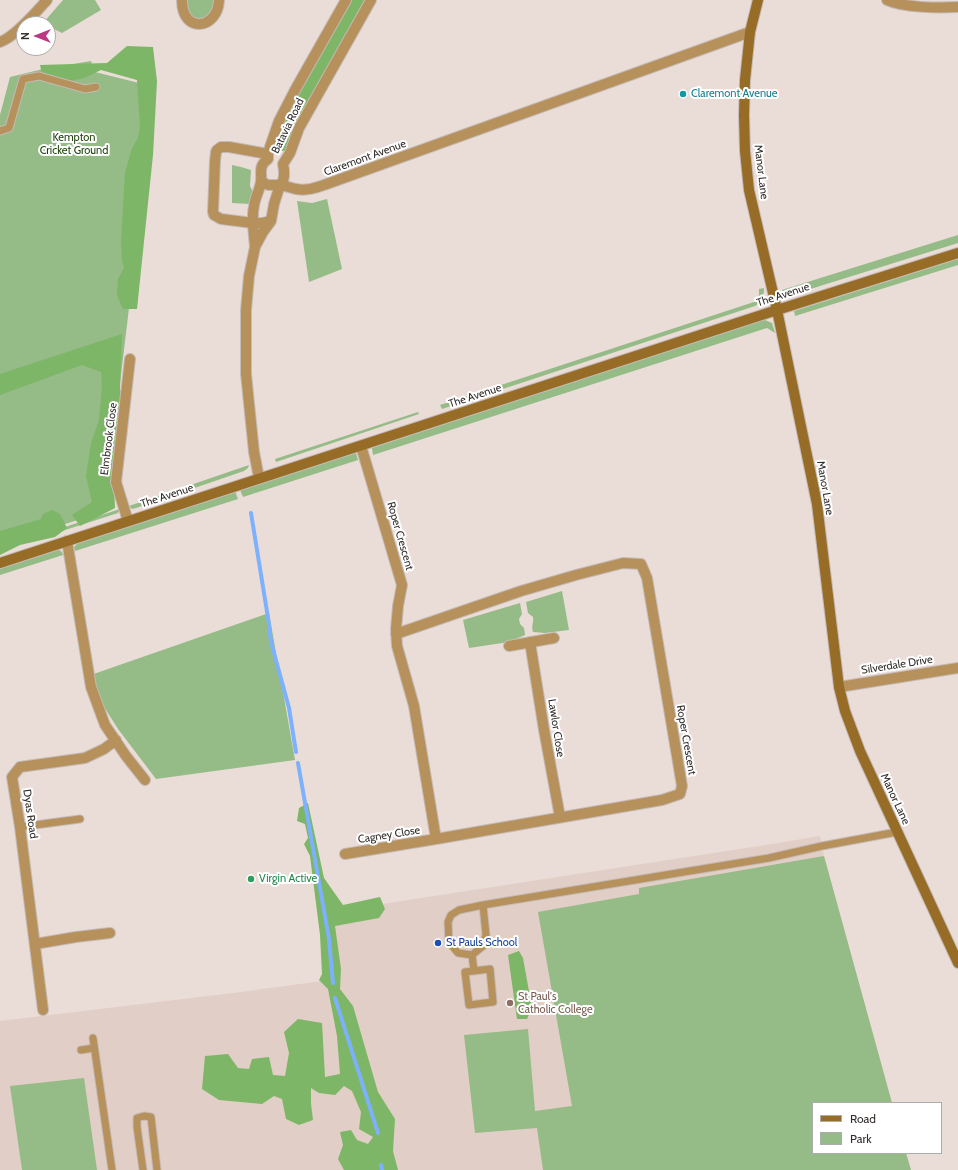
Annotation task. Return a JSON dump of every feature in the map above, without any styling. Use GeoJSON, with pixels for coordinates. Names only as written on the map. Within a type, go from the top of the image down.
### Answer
{"type":"FeatureCollection","features":[{"type":"Feature","properties":{"kind":"street"},"geometry":{"type":"LineString","coordinates":[[4,41],[32,16],[47,0]]}},
{"type":"Feature","properties":{"kind":"street"},"geometry":{"type":"LineString","coordinates":[[182,0],[183,10],[186,17],[192,23],[200,25],[206,23],[217,11],[219,0]]}},
{"type":"Feature","properties":{"kind":"street","name":"Batavia Road"},"geometry":{"type":"LineString","coordinates":[[256,247],[253,223],[254,206],[261,180],[260,174],[262,167],[268,157],[279,121],[346,0]]}},
{"type":"Feature","properties":{"kind":"street","name":"Batavia Road"},"geometry":{"type":"LineString","coordinates":[[259,478],[254,452],[246,374],[246,310],[249,276],[256,247],[263,232],[272,221],[274,204],[284,176],[283,164],[290,153],[299,128],[371,0]]}},
{"type":"Feature","properties":{"kind":"street","name":"Manor Lane"},"geometry":{"type":"LineString","coordinates":[[758,0],[750,32],[745,80],[745,151],[749,190],[777,310],[816,504],[839,687],[845,711],[860,751],[958,963]]}},
{"type":"Feature","properties":{"kind":"street"},"geometry":{"type":"LineString","coordinates":[[887,0],[935,8],[958,7]]}},
{"type":"Feature","properties":{"kind":"street","name":"Claremont Avenue"},"geometry":{"type":"LineString","coordinates":[[280,185],[308,190],[324,185],[750,32]]}},
{"type":"Feature","properties":{"kind":"street"},"geometry":{"type":"LineString","coordinates":[[272,221],[253,223],[221,219],[214,215],[215,154],[221,147],[229,146],[268,157],[283,164]]}},
{"type":"Feature","properties":{"kind":"street"},"geometry":{"type":"LineString","coordinates":[[261,180],[270,186],[280,185]]}},
{"type":"Feature","properties":{"kind":"street","name":"The Avenue"},"geometry":{"type":"LineString","coordinates":[[0,563],[777,310],[958,253]]}},
{"type":"Feature","properties":{"kind":"street","name":"Elmbrook Close"},"geometry":{"type":"LineString","coordinates":[[128,521],[116,482],[130,358]]}},
{"type":"Feature","properties":{"kind":"street","name":"Roper Crescent"},"geometry":{"type":"LineString","coordinates":[[361,446],[402,585],[398,606],[396,634],[397,646],[414,706],[436,839],[662,800],[680,794],[682,786],[647,578],[642,564],[623,563],[576,575],[521,591],[396,634]]}},
{"type":"Feature","properties":{"kind":"street"},"geometry":{"type":"LineString","coordinates":[[67,541],[91,688],[105,724],[126,756],[145,780]]}},
{"type":"Feature","properties":{"kind":"street"},"geometry":{"type":"LineString","coordinates":[[509,646],[554,638]]}},
{"type":"Feature","properties":{"kind":"street","name":"Lawlor Close"},"geometry":{"type":"LineString","coordinates":[[530,642],[560,817]]}},
{"type":"Feature","properties":{"kind":"street","name":"Silverdale Drive"},"geometry":{"type":"LineString","coordinates":[[839,687],[958,668]]}},
{"type":"Feature","properties":{"kind":"street","name":"Dyas Road"},"geometry":{"type":"LineString","coordinates":[[43,1010],[20,827],[12,777],[20,767],[85,758],[104,749],[116,740]]}},
{"type":"Feature","properties":{"kind":"street","name":"Cagney Close"},"geometry":{"type":"LineString","coordinates":[[345,854],[436,839]]}},
{"type":"Feature","properties":{"kind":"street"},"geometry":{"type":"LineString","coordinates":[[35,944],[110,933]]}},
{"type":"Feature","properties":{"kind":"lane"},"geometry":{"type":"LineString","coordinates":[[0,131],[9,128],[22,80],[39,76],[85,89],[96,87]]}},
{"type":"Feature","properties":{"kind":"lane"},"geometry":{"type":"LineString","coordinates":[[20,827],[80,819]]}},
{"type":"Feature","properties":{"kind":"lane"},"geometry":{"type":"LineString","coordinates":[[483,905],[486,935],[483,946],[472,955],[458,953],[449,942],[448,922],[451,915],[459,910],[483,905],[769,858],[822,846],[897,832]]}},
{"type":"Feature","properties":{"kind":"lane"},"geometry":{"type":"LineString","coordinates":[[472,955],[474,971]]}},
{"type":"Feature","properties":{"kind":"lane"},"geometry":{"type":"LineString","coordinates":[[490,969],[493,1002],[469,1005],[465,972],[474,971],[490,969]]}},
{"type":"Feature","properties":{"kind":"lane"},"geometry":{"type":"LineString","coordinates":[[92,1038],[112,1170]]}},
{"type":"Feature","properties":{"kind":"lane"},"geometry":{"type":"LineString","coordinates":[[81,1050],[94,1048]]}},
{"type":"Feature","properties":{"kind":"lane"},"geometry":{"type":"LineString","coordinates":[[142,1170],[137,1118],[144,1116],[151,1117],[157,1170]]}},
{"type":"Feature","properties":{"kind":"shaded area","name":"St Paul's Catholic College"},"geometry":{"type":"Polygon","coordinates":[[[820,836],[824,856],[892,1102],[812,1102],[812,1154],[906,1154],[911,1170],[0,1170],[0,1021],[337,979],[330,912],[820,836]]]}},
{"type":"Feature","properties":{"kind":"green space"},"geometry":{"type":"Polygon","coordinates":[[[63,0],[95,0],[101,10],[62,33],[56,30],[56,16],[49,16],[63,0]]]}},
{"type":"Feature","properties":{"kind":"green space"},"geometry":{"type":"Polygon","coordinates":[[[182,0],[219,0],[212,17],[192,23],[182,0]]]}},
{"type":"Feature","properties":{"kind":"green space"},"geometry":{"type":"Polygon","coordinates":[[[346,0],[368,0],[290,153],[270,147],[346,0]]]}},
{"type":"Feature","properties":{"kind":"green space"},"geometry":{"type":"Polygon","coordinates":[[[127,46],[153,47],[157,81],[153,155],[137,309],[123,309],[117,295],[118,279],[124,268],[121,241],[125,173],[132,148],[138,138],[140,127],[137,80],[101,70],[84,78],[70,81],[42,74],[40,65],[107,63],[127,46]]]}},
{"type":"Feature","properties":{"kind":"green space","name":"Kempton Cricket Ground"},"geometry":{"type":"Polygon","coordinates":[[[91,61],[95,72],[147,85],[148,150],[108,483],[112,509],[0,545],[0,115],[10,77],[43,69],[91,61]]]}},
{"type":"Feature","properties":{"kind":"green space"},"geometry":{"type":"Polygon","coordinates":[[[232,165],[251,170],[250,186],[253,192],[250,204],[232,203],[232,165]]]}},
{"type":"Feature","properties":{"kind":"green space"},"geometry":{"type":"Polygon","coordinates":[[[327,199],[342,269],[309,282],[297,201],[312,203],[327,199]]]}},
{"type":"Feature","properties":{"kind":"green space"},"geometry":{"type":"Polygon","coordinates":[[[958,235],[958,243],[788,296],[782,290],[958,235]]]}},
{"type":"Feature","properties":{"kind":"green space"},"geometry":{"type":"Polygon","coordinates":[[[958,259],[958,265],[795,316],[794,311],[958,259]]]}},
{"type":"Feature","properties":{"kind":"green space"},"geometry":{"type":"Polygon","coordinates":[[[764,288],[762,298],[755,306],[442,409],[440,405],[757,301],[759,289],[764,288]]]}},
{"type":"Feature","properties":{"kind":"green space"},"geometry":{"type":"Polygon","coordinates":[[[765,320],[772,323],[775,333],[767,328],[373,455],[372,448],[765,320]]]}},
{"type":"Feature","properties":{"kind":"green space"},"geometry":{"type":"Polygon","coordinates":[[[122,334],[120,390],[130,398],[114,485],[115,508],[80,526],[72,515],[92,502],[86,476],[91,443],[99,420],[102,386],[101,372],[82,365],[0,395],[0,374],[122,334]]]}},
{"type":"Feature","properties":{"kind":"green space"},"geometry":{"type":"Polygon","coordinates":[[[418,412],[419,414],[276,462],[275,459],[418,412]]]}},
{"type":"Feature","properties":{"kind":"green space"},"geometry":{"type":"Polygon","coordinates":[[[356,453],[358,460],[243,497],[240,490],[356,453]]]}},
{"type":"Feature","properties":{"kind":"green space"},"geometry":{"type":"Polygon","coordinates":[[[249,465],[244,471],[136,508],[132,509],[129,506],[249,465]]]}},
{"type":"Feature","properties":{"kind":"green space"},"geometry":{"type":"Polygon","coordinates":[[[235,491],[238,499],[75,551],[74,547],[79,542],[235,491]]]}},
{"type":"Feature","properties":{"kind":"green space"},"geometry":{"type":"Polygon","coordinates":[[[120,509],[118,513],[0,551],[0,548],[120,509]]]}},
{"type":"Feature","properties":{"kind":"green space"},"geometry":{"type":"Polygon","coordinates":[[[52,510],[60,514],[67,528],[55,537],[20,545],[0,555],[0,531],[41,519],[43,514],[52,510]]]}},
{"type":"Feature","properties":{"kind":"green space"},"geometry":{"type":"Polygon","coordinates":[[[55,549],[61,551],[63,555],[0,575],[0,567],[55,549]]]}},
{"type":"Feature","properties":{"kind":"green space"},"geometry":{"type":"Polygon","coordinates":[[[562,591],[569,630],[545,633],[533,632],[533,617],[528,613],[526,602],[562,591]]]}},
{"type":"Feature","properties":{"kind":"green space"},"geometry":{"type":"Polygon","coordinates":[[[520,603],[522,614],[519,619],[520,624],[524,628],[525,635],[509,642],[469,648],[463,620],[520,603]]]}},
{"type":"Feature","properties":{"kind":"green space"},"geometry":{"type":"Polygon","coordinates":[[[269,613],[295,760],[156,779],[118,729],[85,677],[269,613]]]}},
{"type":"Feature","properties":{"kind":"green space"},"geometry":{"type":"Polygon","coordinates":[[[308,803],[324,878],[343,905],[380,897],[385,909],[379,918],[335,926],[341,969],[340,989],[353,1006],[378,1092],[395,1119],[393,1151],[398,1170],[344,1170],[338,1159],[343,1145],[340,1132],[351,1130],[357,1140],[368,1144],[373,1137],[359,1129],[361,1112],[352,1091],[344,1086],[335,1095],[319,1093],[311,1088],[313,1120],[299,1125],[286,1119],[282,1099],[274,1096],[262,1104],[219,1100],[202,1089],[205,1056],[228,1054],[238,1068],[249,1069],[252,1059],[269,1057],[273,1075],[285,1076],[289,1053],[284,1032],[298,1019],[322,1023],[325,1077],[340,1074],[337,1036],[328,989],[319,980],[322,974],[320,935],[310,856],[304,844],[308,838],[305,824],[297,821],[299,808],[308,803]]]}},
{"type":"Feature","properties":{"kind":"green space"},"geometry":{"type":"Polygon","coordinates":[[[824,856],[892,1102],[812,1102],[812,1154],[906,1154],[911,1170],[543,1170],[537,1128],[475,1133],[464,1035],[528,1029],[535,1111],[572,1106],[538,912],[639,894],[639,888],[824,856]]]}},
{"type":"Feature","properties":{"kind":"green space"},"geometry":{"type":"Polygon","coordinates":[[[519,951],[523,958],[532,1008],[527,1019],[517,1019],[508,955],[519,951]]]}},
{"type":"Feature","properties":{"kind":"green space"},"geometry":{"type":"Polygon","coordinates":[[[84,1078],[97,1170],[22,1170],[10,1086],[84,1078]]]}},
{"type":"Feature","properties":{"kind":"waterway"},"geometry":{"type":"LineString","coordinates":[[251,513],[271,642],[289,708],[296,752]]}},
{"type":"Feature","properties":{"kind":"waterway"},"geometry":{"type":"LineString","coordinates":[[298,763],[329,939],[333,983]]}},
{"type":"Feature","properties":{"kind":"waterway"},"geometry":{"type":"LineString","coordinates":[[335,998],[378,1133]]}},
{"type":"Feature","properties":{"kind":"waterway"},"geometry":{"type":"LineString","coordinates":[[381,1165],[382,1170]]}},
{"type":"Feature","properties":{"kind":"place","name":"Claremont Avenue"},"geometry":{"type":"Point","coordinates":[683,94]}},
{"type":"Feature","properties":{"kind":"place","name":"Virgin Active"},"geometry":{"type":"Point","coordinates":[251,879]}},
{"type":"Feature","properties":{"kind":"place","name":"St Pauls School"},"geometry":{"type":"Point","coordinates":[438,943]}},
{"type":"Feature","properties":{"kind":"place","name":"St Paul's Catholic College"},"geometry":{"type":"Point","coordinates":[510,1003]}}]}
